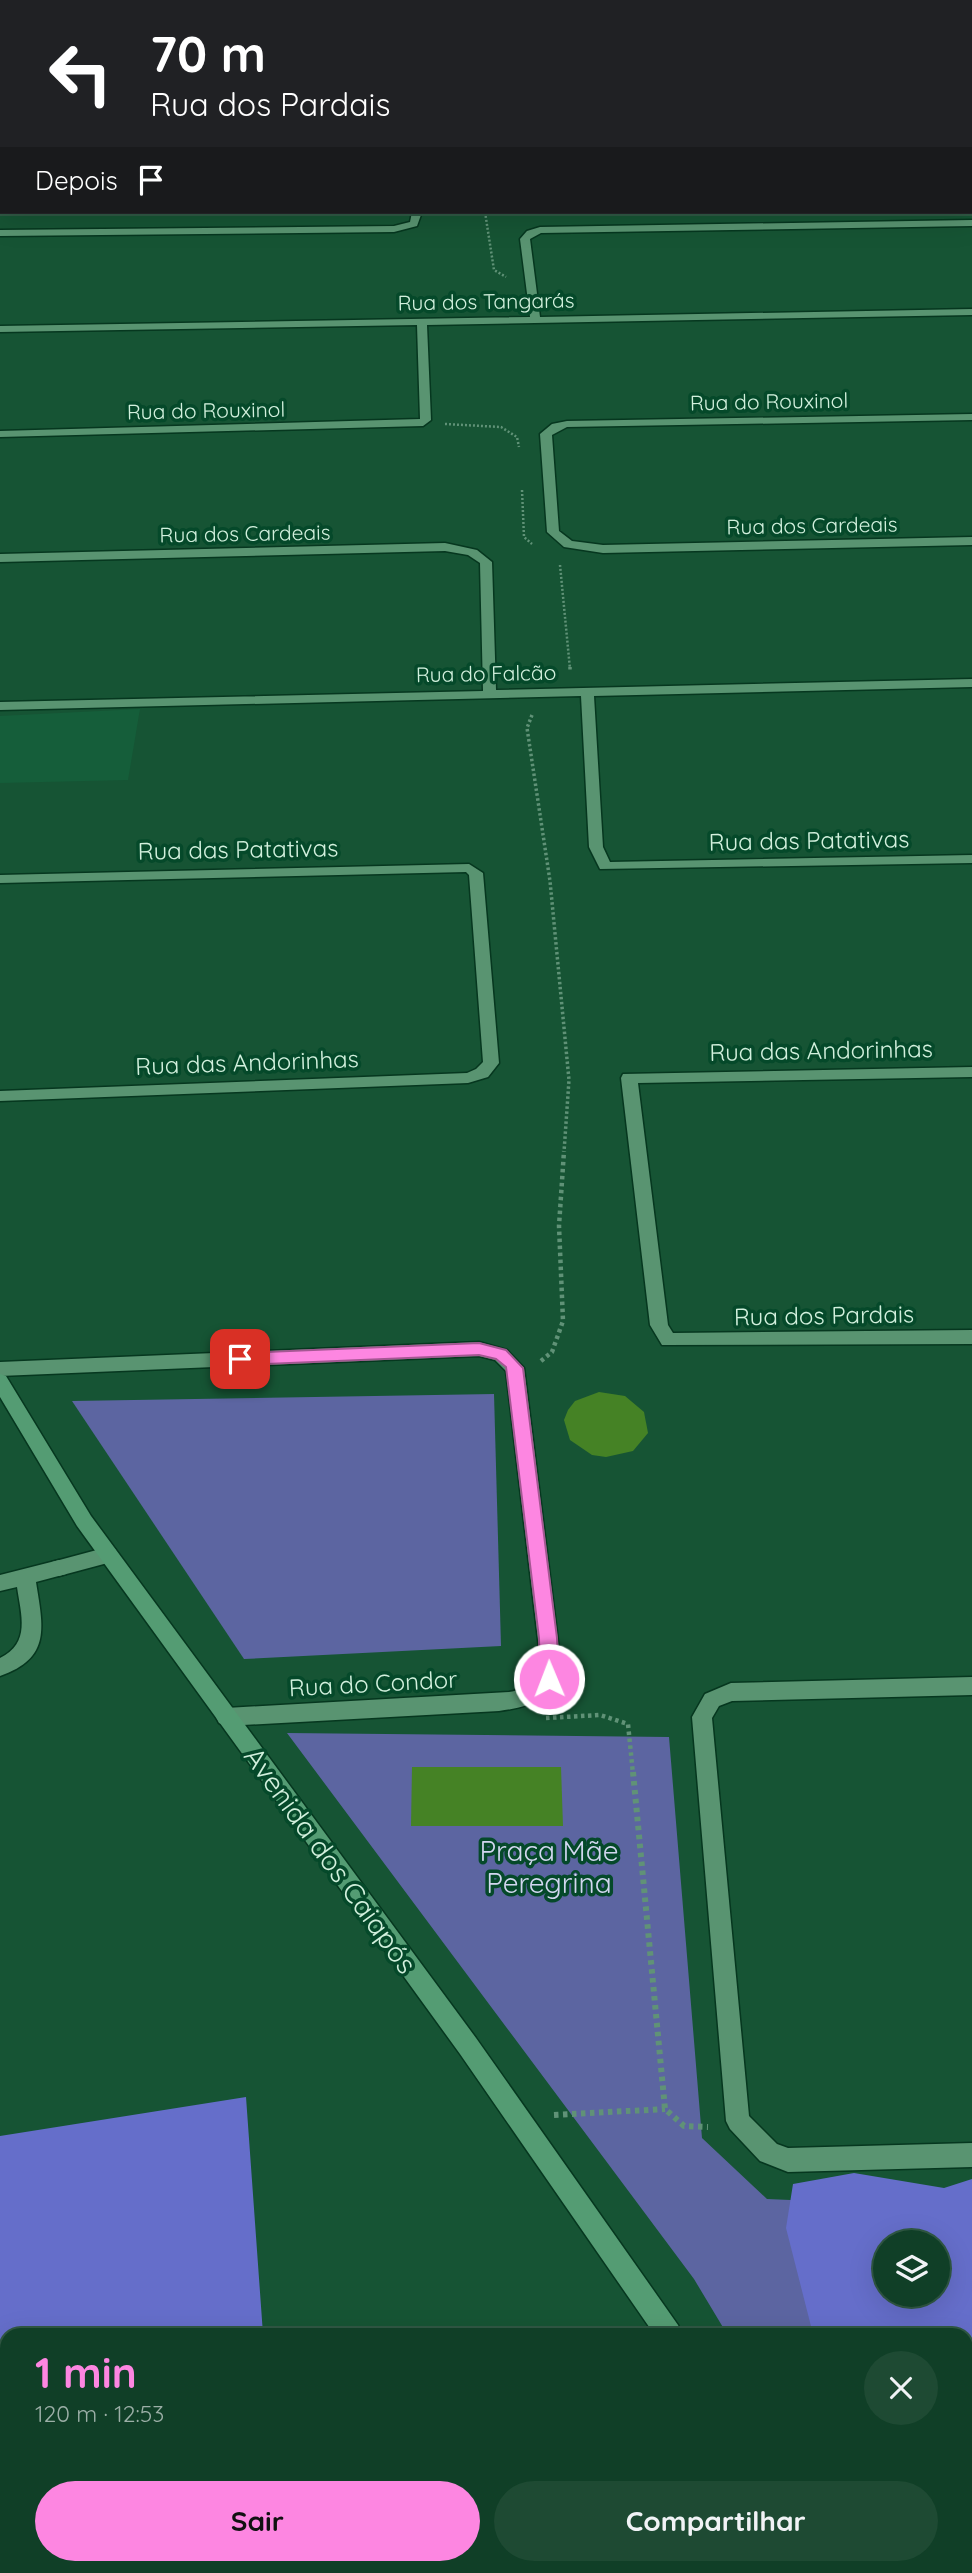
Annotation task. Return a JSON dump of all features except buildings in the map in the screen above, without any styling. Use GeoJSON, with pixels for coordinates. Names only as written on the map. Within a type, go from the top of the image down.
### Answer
{"type":"FeatureCollection","features":[{"type":"Feature","properties":{"kind":"main road","name":"Avenida dos Caiapós"},"geometry":{"type":"LineString","coordinates":[[0,1381],[84,1521],[518,2117],[665,2328]]}},
{"type":"Feature","properties":{"kind":"street"},"geometry":{"type":"LineString","coordinates":[[0,233],[394,229],[407,228],[417,216]]}},
{"type":"Feature","properties":{"kind":"street"},"geometry":{"type":"LineString","coordinates":[[535,320],[525,239],[530,233],[550,228],[972,223]]}},
{"type":"Feature","properties":{"kind":"street","name":"Rua dos Tangarás"},"geometry":{"type":"LineString","coordinates":[[0,329],[972,312]]}},
{"type":"Feature","properties":{"kind":"street","name":"Rua do Rouxinol"},"geometry":{"type":"LineString","coordinates":[[0,434],[413,424],[426,420],[422,320]]}},
{"type":"Feature","properties":{"kind":"street","name":"Rua do Rouxinol"},"geometry":{"type":"LineString","coordinates":[[568,544],[553,532],[545,434],[556,426],[972,417]]}},
{"type":"Feature","properties":{"kind":"street","name":"Rua dos Cardeais"},"geometry":{"type":"LineString","coordinates":[[568,544],[603,549],[972,541]]}},
{"type":"Feature","properties":{"kind":"street","name":"Rua dos Cardeais"},"geometry":{"type":"LineString","coordinates":[[0,558],[445,547],[465,549],[480,555],[486,562],[490,694]]}},
{"type":"Feature","properties":{"kind":"street","name":"Rua do Falcão"},"geometry":{"type":"LineString","coordinates":[[0,706],[972,683]]}},
{"type":"Feature","properties":{"kind":"street","name":"Rua das Patativas"},"geometry":{"type":"LineString","coordinates":[[587,692],[596,847],[605,866],[972,859]]}},
{"type":"Feature","properties":{"kind":"street","name":"Rua das Patativas"},"geometry":{"type":"LineString","coordinates":[[0,879],[469,868],[476,873],[491,1063]]}},
{"type":"Feature","properties":{"kind":"street","name":"Rua das Andorinhas"},"geometry":{"type":"LineString","coordinates":[[0,1096],[468,1078],[485,1071],[491,1063]]}},
{"type":"Feature","properties":{"kind":"street","name":"Rua das Andorinhas"},"geometry":{"type":"LineString","coordinates":[[678,1342],[668,1340],[659,1325],[629,1079],[972,1072]]}},
{"type":"Feature","properties":{"kind":"street","name":"Rua dos Pardais"},"geometry":{"type":"LineString","coordinates":[[678,1342],[972,1337]]}},
{"type":"Feature","properties":{"kind":"street"},"geometry":{"type":"LineString","coordinates":[[0,1369],[479,1349],[501,1355],[515,1368],[551,1665],[549,1679],[543,1690],[524,1699]]}},
{"type":"Feature","properties":{"kind":"street"},"geometry":{"type":"LineString","coordinates":[[0,1583],[108,1555]]}},
{"type":"Feature","properties":{"kind":"street"},"geometry":{"type":"LineString","coordinates":[[0,1667],[26,1654],[32,1643],[24,1577]]}},
{"type":"Feature","properties":{"kind":"street"},"geometry":{"type":"LineString","coordinates":[[972,1686],[731,1692],[712,1700],[702,1717],[738,2121],[769,2152],[788,2160],[972,2155]]}},
{"type":"Feature","properties":{"kind":"street","name":"Rua do Condor"},"geometry":{"type":"LineString","coordinates":[[226,1717],[524,1699]]}},
{"type":"Feature","properties":{"kind":"path"},"geometry":{"type":"LineString","coordinates":[[485,214],[494,270],[509,278],[531,282]]}},
{"type":"Feature","properties":{"kind":"path"},"geometry":{"type":"LineString","coordinates":[[442,421],[451,425],[501,427],[517,437],[520,454]]}},
{"type":"Feature","properties":{"kind":"path"},"geometry":{"type":"LineString","coordinates":[[522,488],[524,537],[536,547]]}},
{"type":"Feature","properties":{"kind":"path"},"geometry":{"type":"LineString","coordinates":[[559,559],[571,679]]}},
{"type":"Feature","properties":{"kind":"path"},"geometry":{"type":"LineString","coordinates":[[515,1368],[539,1363],[552,1352],[563,1321],[559,1226],[569,1080],[550,881],[527,728],[533,712],[559,693]]}},
{"type":"Feature","properties":{"kind":"path"},"geometry":{"type":"LineString","coordinates":[[524,1699],[532,1715],[548,1718],[610,1716],[622,1718],[628,1724],[665,2109],[678,2126],[691,2130],[738,2121]]}},
{"type":"Feature","properties":{"kind":"path"},"geometry":{"type":"LineString","coordinates":[[518,2117],[665,2109]]}},
{"type":"Feature","properties":{"kind":"shaded area"},"geometry":{"type":"Polygon","coordinates":[[[140,709],[128,780],[0,783],[0,716],[140,709]]]}},
{"type":"Feature","properties":{"kind":"shaded area"},"geometry":{"type":"Polygon","coordinates":[[[246,2097],[263,2328],[0,2328],[0,2136],[246,2097]]]}},
{"type":"Feature","properties":{"kind":"shaded area"},"geometry":{"type":"Polygon","coordinates":[[[854,2173],[944,2188],[972,2179],[972,2328],[811,2328],[786,2228],[793,2184],[854,2173]]]}},
{"type":"Feature","properties":{"kind":"green space"},"geometry":{"type":"Polygon","coordinates":[[[494,1394],[501,1646],[244,1659],[72,1401],[494,1394]]]}},
{"type":"Feature","properties":{"kind":"green space","name":"Praça Mãe Peregrina"},"geometry":{"type":"Polygon","coordinates":[[[287,1733],[669,1737],[702,2138],[767,2199],[932,2206],[972,2204],[972,2328],[723,2328],[694,2279],[287,1733]]]}},
{"type":"Feature","properties":{"kind":"route"},"geometry":{"type":"LineString","coordinates":[[240,1359],[479,1349],[501,1355],[512,1363],[515,1368],[548,1638],[551,1665],[549,1679]]}}]}
